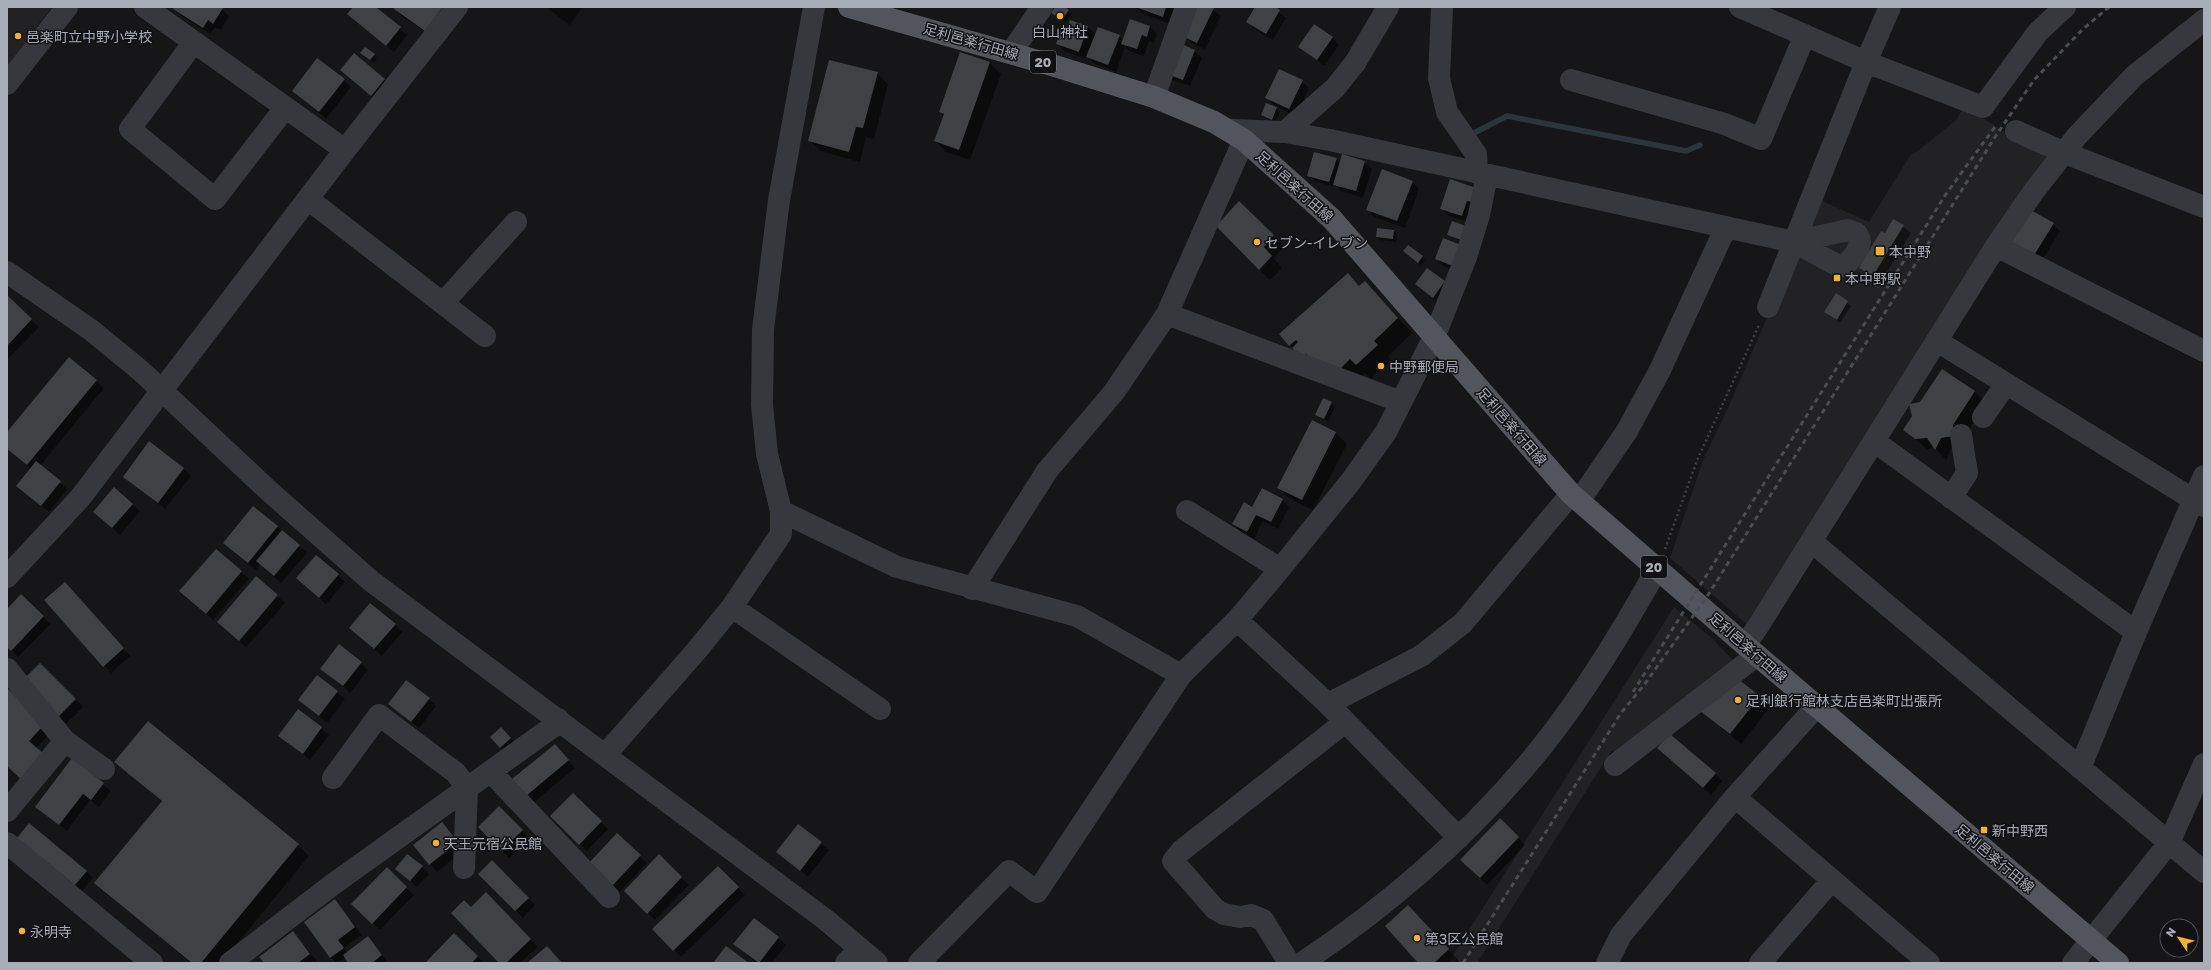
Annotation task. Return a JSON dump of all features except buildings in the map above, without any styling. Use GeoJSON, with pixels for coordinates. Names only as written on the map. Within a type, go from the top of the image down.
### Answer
{"type":"FeatureCollection","features":[{"type":"Feature","properties":{"kind":"main road","name":"足利邑楽行田線"},"geometry":{"type":"LineString","coordinates":[[849,7],[1011,53],[1154,97],[1237,135],[1332,219],[1435,335],[1514,430],[1575,497],[1660,560],[1751,650],[2118,963]]}},
{"type":"Feature","properties":{"kind":"street"},"geometry":{"type":"LineString","coordinates":[[7,84],[67,7]]}},
{"type":"Feature","properties":{"kind":"street"},"geometry":{"type":"LineString","coordinates":[[145,7],[345,150]]}},
{"type":"Feature","properties":{"kind":"street"},"geometry":{"type":"LineString","coordinates":[[7,577],[80,498],[163,391],[345,150],[457,7]]}},
{"type":"Feature","properties":{"kind":"street"},"geometry":{"type":"LineString","coordinates":[[605,755],[697,650],[732,607],[781,534],[781,511],[767,454],[762,405],[763,330],[779,200],[814,7]]}},
{"type":"Feature","properties":{"kind":"street"},"geometry":{"type":"LineString","coordinates":[[1011,53],[1042,7]]}},
{"type":"Feature","properties":{"kind":"street"},"geometry":{"type":"LineString","coordinates":[[1154,97],[1186,7]]}},
{"type":"Feature","properties":{"kind":"street"},"geometry":{"type":"LineString","coordinates":[[1285,132],[1335,88],[1355,63],[1388,7]]}},
{"type":"Feature","properties":{"kind":"street"},"geometry":{"type":"LineString","coordinates":[[919,963],[1009,871],[1037,892],[1182,675],[1236,620],[1280,569],[1351,481],[1382,438],[1435,335],[1466,258],[1479,215],[1482,174],[1476,154],[1447,112],[1439,78],[1442,7]]}},
{"type":"Feature","properties":{"kind":"street"},"geometry":{"type":"LineString","coordinates":[[1740,7],[1866,62],[1983,107],[2038,32],[2065,7]]}},
{"type":"Feature","properties":{"kind":"street"},"geometry":{"type":"LineString","coordinates":[[1768,306],[1866,62],[1890,7]]}},
{"type":"Feature","properties":{"kind":"street"},"geometry":{"type":"LineString","coordinates":[[1615,765],[1751,650],[1757,628],[1996,246],[2034,191],[2077,136],[2134,76],[2204,20]]}},
{"type":"Feature","properties":{"kind":"street"},"geometry":{"type":"LineString","coordinates":[[1571,80],[1725,124],[1761,139],[1805,35]]}},
{"type":"Feature","properties":{"kind":"street"},"geometry":{"type":"LineString","coordinates":[[194,42],[130,129],[215,199],[285,108]]}},
{"type":"Feature","properties":{"kind":"street"},"geometry":{"type":"LineString","coordinates":[[2016,131],[2065,153],[2202,200]]}},
{"type":"Feature","properties":{"kind":"street"},"geometry":{"type":"LineString","coordinates":[[972,589],[1047,471],[1114,392],[1167,314],[1237,135],[1285,132],[1794,242]]}},
{"type":"Feature","properties":{"kind":"street"},"geometry":{"type":"LineString","coordinates":[[308,199],[485,336]]}},
{"type":"Feature","properties":{"kind":"street"},"geometry":{"type":"LineString","coordinates":[[443,303],[516,222]]}},
{"type":"Feature","properties":{"kind":"street"},"geometry":{"type":"LineString","coordinates":[[1328,704],[1421,656],[1463,623],[1575,497],[1627,431],[1660,370],[1726,227]]}},
{"type":"Feature","properties":{"kind":"street"},"geometry":{"type":"LineString","coordinates":[[1996,246],[2204,351]]}},
{"type":"Feature","properties":{"kind":"street"},"geometry":{"type":"LineString","coordinates":[[7,272],[91,330],[163,391],[269,491],[371,581],[605,755],[853,955],[877,963]]}},
{"type":"Feature","properties":{"kind":"street"},"geometry":{"type":"LineString","coordinates":[[1167,314],[1401,402]]}},
{"type":"Feature","properties":{"kind":"street"},"geometry":{"type":"LineString","coordinates":[[1937,341],[2199,503]]}},
{"type":"Feature","properties":{"kind":"street"},"geometry":{"type":"LineString","coordinates":[[1983,417],[2006,384]]}},
{"type":"Feature","properties":{"kind":"street"},"geometry":{"type":"LineString","coordinates":[[1952,498],[1967,473],[1961,435]]}},
{"type":"Feature","properties":{"kind":"street"},"geometry":{"type":"LineString","coordinates":[[1874,441],[2136,632]]}},
{"type":"Feature","properties":{"kind":"street"},"geometry":{"type":"LineString","coordinates":[[2080,768],[2136,632],[2199,503],[2204,476]]}},
{"type":"Feature","properties":{"kind":"street"},"geometry":{"type":"LineString","coordinates":[[781,511],[897,567],[972,589],[1077,616],[1182,675]]}},
{"type":"Feature","properties":{"kind":"street"},"geometry":{"type":"LineString","coordinates":[[1187,511],[1280,569]]}},
{"type":"Feature","properties":{"kind":"street"},"geometry":{"type":"LineString","coordinates":[[1811,541],[2204,872]]}},
{"type":"Feature","properties":{"kind":"street"},"geometry":{"type":"LineString","coordinates":[[1302,963],[1353,929],[1396,895],[1458,838],[1509,786],[1573,704],[1600,665],[1660,560]]}},
{"type":"Feature","properties":{"kind":"street"},"geometry":{"type":"LineString","coordinates":[[732,607],[880,709]]}},
{"type":"Feature","properties":{"kind":"street"},"geometry":{"type":"LineString","coordinates":[[1236,620],[1328,704],[1458,838]]}},
{"type":"Feature","properties":{"kind":"street"},"geometry":{"type":"LineString","coordinates":[[7,669],[65,741],[104,769]]}},
{"type":"Feature","properties":{"kind":"street"},"geometry":{"type":"LineString","coordinates":[[1607,963],[1620,935],[1735,797],[1816,706]]}},
{"type":"Feature","properties":{"kind":"street"},"geometry":{"type":"LineString","coordinates":[[333,778],[379,715],[456,773],[467,788],[464,868]]}},
{"type":"Feature","properties":{"kind":"street"},"geometry":{"type":"LineString","coordinates":[[230,963],[332,885],[551,728],[558,719]]}},
{"type":"Feature","properties":{"kind":"street"},"geometry":{"type":"LineString","coordinates":[[1289,963],[1262,920],[1251,915],[1240,917],[1224,914],[1215,908],[1173,862],[1181,851],[1345,722]]}},
{"type":"Feature","properties":{"kind":"street"},"geometry":{"type":"LineString","coordinates":[[7,811],[65,741]]}},
{"type":"Feature","properties":{"kind":"street"},"geometry":{"type":"LineString","coordinates":[[2073,963],[2169,843],[2204,764]]}},
{"type":"Feature","properties":{"kind":"street"},"geometry":{"type":"LineString","coordinates":[[491,772],[609,897]]}},
{"type":"Feature","properties":{"kind":"street"},"geometry":{"type":"LineString","coordinates":[[1735,797],[1832,880],[1922,961]]}},
{"type":"Feature","properties":{"kind":"street"},"geometry":{"type":"LineString","coordinates":[[7,842],[152,963]]}},
{"type":"Feature","properties":{"kind":"street"},"geometry":{"type":"LineString","coordinates":[[1760,963],[1832,880]]}},
{"type":"Feature","properties":{"kind":"path"},"geometry":{"type":"LineString","coordinates":[[1660,560],[1698,458],[1768,306]]}},
{"type":"Feature","properties":{"kind":"shaded area","name":"邑楽町立中野小学校"},"geometry":{"type":"Polygon","coordinates":[[[7,7],[52,7],[7,66],[7,7]]]}},
{"type":"Feature","properties":{"kind":"shaded area"},"geometry":{"type":"Polygon","coordinates":[[[1964,107],[2014,137],[2053,153],[1750,627],[1670,558],[1703,460],[1728,408],[1818,199],[1869,222],[1911,154],[1914,154],[1956,120],[1964,107]]]}},
{"type":"Feature","properties":{"kind":"shaded area"},"geometry":{"type":"Polygon","coordinates":[[[1674,607],[1713,639],[1735,663],[1617,757],[1612,750],[1477,963],[1448,963],[1674,607]]]}},
{"type":"Feature","properties":{"kind":"waterway"},"geometry":{"type":"LineString","coordinates":[[1474,133],[1507,116],[1686,151],[1700,145]]}},
{"type":"Feature","properties":{"kind":"railway"},"geometry":{"type":"LineString","coordinates":[[1463,963],[1621,713],[1644,685],[1708,595],[1995,137],[2034,80],[2083,29],[2109,7]]}},
{"type":"Feature","properties":{"kind":"railway"},"geometry":{"type":"LineString","coordinates":[[1633,692],[1946,194],[1997,124]]}},
{"type":"Feature","properties":{"kind":"place","name":"白山神社"},"geometry":{"type":"Point","coordinates":[1060,16]}},
{"type":"Feature","properties":{"kind":"place","name":"邑楽町立中野小学校"},"geometry":{"type":"Point","coordinates":[18,36]}},
{"type":"Feature","properties":{"kind":"place","name":"セブン-イレブン"},"geometry":{"type":"Point","coordinates":[1257,242]}},
{"type":"Feature","properties":{"kind":"place","name":"本中野"},"geometry":{"type":"Point","coordinates":[1880,251]}},
{"type":"Feature","properties":{"kind":"place","name":"本中野駅"},"geometry":{"type":"Point","coordinates":[1837,278]}},
{"type":"Feature","properties":{"kind":"place","name":"中野郵便局"},"geometry":{"type":"Point","coordinates":[1381,366]}},
{"type":"Feature","properties":{"kind":"place","name":"足利銀行館林支店邑楽町出張所"},"geometry":{"type":"Point","coordinates":[1738,700]}},
{"type":"Feature","properties":{"kind":"place","name":"新中野西"},"geometry":{"type":"Point","coordinates":[1984,830]}},
{"type":"Feature","properties":{"kind":"place","name":"天王元宿公民館"},"geometry":{"type":"Point","coordinates":[436,843]}},
{"type":"Feature","properties":{"kind":"place","name":"永明寺"},"geometry":{"type":"Point","coordinates":[22,931]}},
{"type":"Feature","properties":{"kind":"place","name":"第3区公民館"},"geometry":{"type":"Point","coordinates":[1417,938]}}]}
